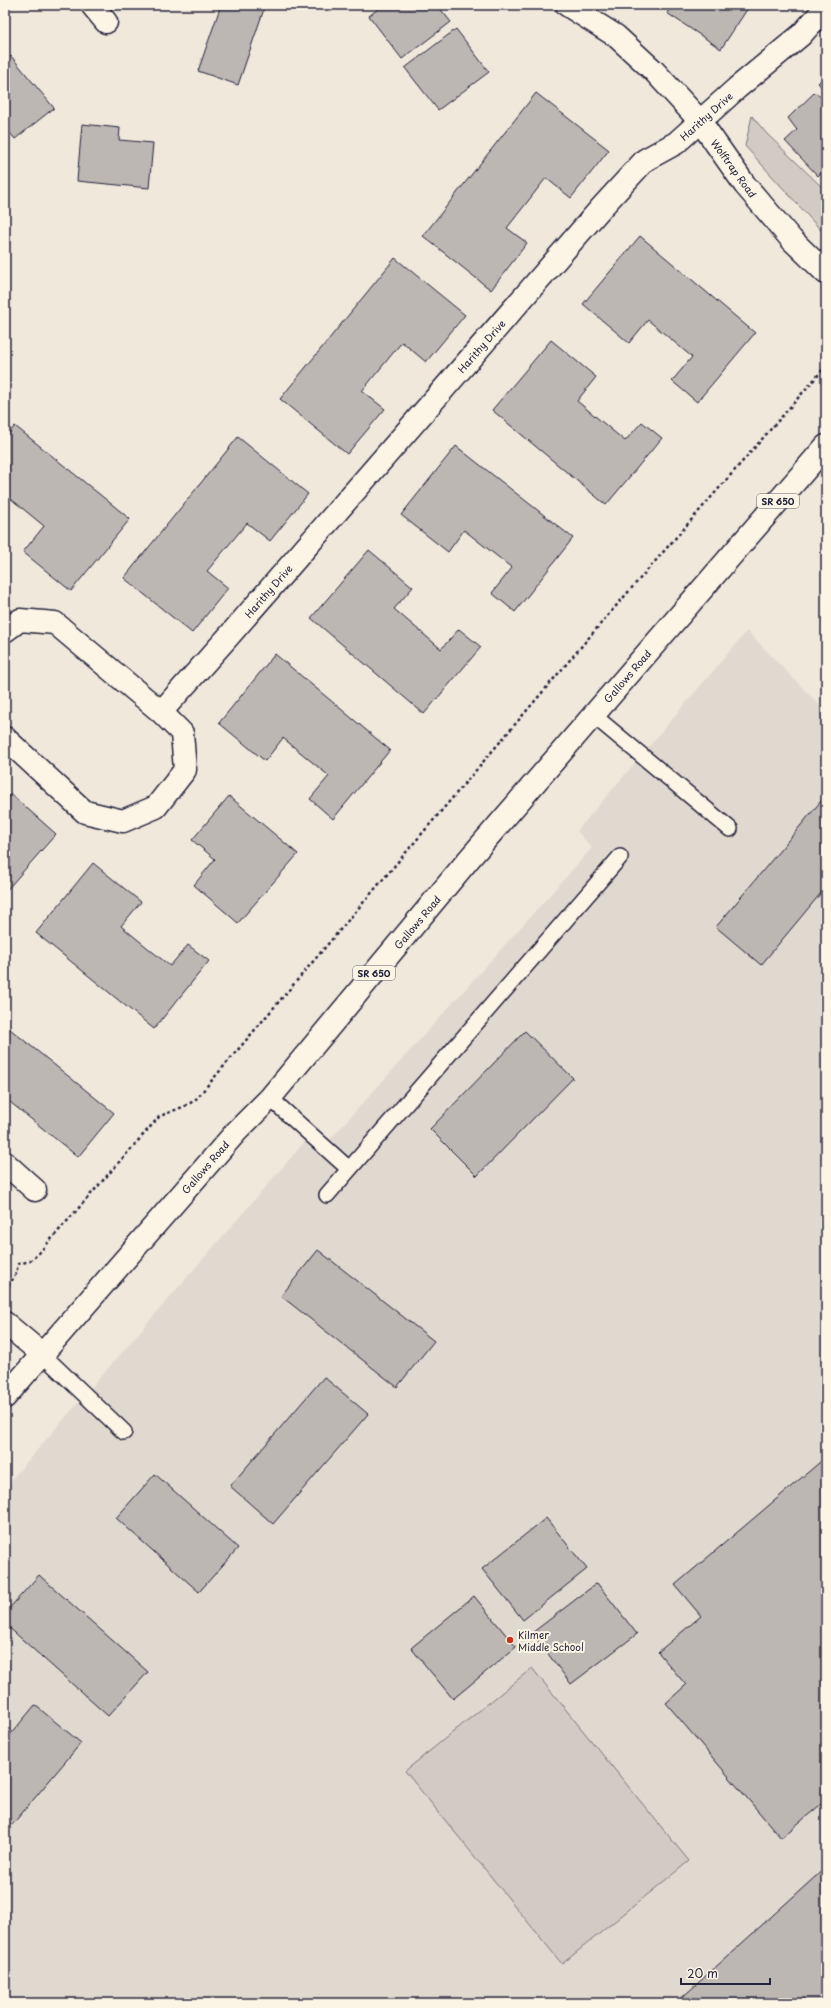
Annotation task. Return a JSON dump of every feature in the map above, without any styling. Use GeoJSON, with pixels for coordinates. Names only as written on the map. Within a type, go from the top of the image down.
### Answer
{"type":"FeatureCollection","features":[{"type":"Feature","properties":{"kind":"street"},"geometry":{"type":"LineString","coordinates":[[92,5],[106,22]]}},
{"type":"Feature","properties":{"kind":"street","name":"Wolftrap Road"},"geometry":{"type":"LineString","coordinates":[[567,5],[616,36],[654,71],[700,121],[745,185],[792,240],[826,273]]}},
{"type":"Feature","properties":{"kind":"street","name":"Harithy Drive"},"geometry":{"type":"LineString","coordinates":[[160,712],[228,637],[601,208],[645,160],[676,144],[700,121],[801,35],[826,7]]}},
{"type":"Feature","properties":{"kind":"street","name":"Gallows Road"},"geometry":{"type":"LineString","coordinates":[[5,1397],[236,1132],[270,1098],[593,715],[826,446]]}},
{"type":"Feature","properties":{"kind":"street"},"geometry":{"type":"LineString","coordinates":[[5,631],[20,620],[55,623],[160,712],[182,733],[185,770],[156,807],[123,821],[85,812],[5,738]]}},
{"type":"Feature","properties":{"kind":"street"},"geometry":{"type":"LineString","coordinates":[[5,1163],[35,1190]]}},
{"type":"Feature","properties":{"kind":"street"},"geometry":{"type":"LineString","coordinates":[[5,1323],[42,1354]]}},
{"type":"Feature","properties":{"kind":"lane"},"geometry":{"type":"LineString","coordinates":[[593,715],[730,829]]}},
{"type":"Feature","properties":{"kind":"lane"},"geometry":{"type":"LineString","coordinates":[[327,1195],[620,856]]}},
{"type":"Feature","properties":{"kind":"lane"},"geometry":{"type":"LineString","coordinates":[[270,1098],[349,1169]]}},
{"type":"Feature","properties":{"kind":"lane"},"geometry":{"type":"LineString","coordinates":[[42,1354],[124,1432]]}},
{"type":"Feature","properties":{"kind":"path"},"geometry":{"type":"LineString","coordinates":[[5,1291],[16,1274],[18,1264],[30,1261],[39,1253],[159,1117],[168,1112],[179,1110],[196,1099],[609,614],[826,366]]}},
{"type":"Feature","properties":{"kind":"shaded area"},"geometry":{"type":"Polygon","coordinates":[[[752,116],[766,133],[826,191],[826,236],[745,146],[752,116]]]}},
{"type":"Feature","properties":{"kind":"shaded area","name":"Kilmer Middle School"},"geometry":{"type":"Polygon","coordinates":[[[747,631],[826,712],[826,2003],[5,2003],[5,1487],[315,1130],[327,1143],[592,848],[577,831],[747,631]]]}},
{"type":"Feature","properties":{"kind":"shaded area"},"geometry":{"type":"Polygon","coordinates":[[[532,1668],[689,1861],[562,1964],[405,1771],[532,1668]]]}},
{"type":"Feature","properties":{"kind":"building"},"geometry":{"type":"Polygon","coordinates":[[[221,5],[265,6],[238,85],[198,71],[221,5]]]}},
{"type":"Feature","properties":{"kind":"building"},"geometry":{"type":"Polygon","coordinates":[[[383,5],[437,5],[451,22],[402,59],[369,16],[383,5]]]}},
{"type":"Feature","properties":{"kind":"building"},"geometry":{"type":"Polygon","coordinates":[[[672,5],[750,5],[721,49],[667,13],[672,5]]]}},
{"type":"Feature","properties":{"kind":"building"},"geometry":{"type":"Polygon","coordinates":[[[456,29],[489,72],[438,110],[405,68],[456,29]]]}},
{"type":"Feature","properties":{"kind":"building"},"geometry":{"type":"Polygon","coordinates":[[[11,56],[54,108],[15,139],[5,127],[5,62],[11,56]]]}},
{"type":"Feature","properties":{"kind":"building"},"geometry":{"type":"Polygon","coordinates":[[[826,75],[826,92],[818,83],[826,75]]]}},
{"type":"Feature","properties":{"kind":"building"},"geometry":{"type":"Polygon","coordinates":[[[815,92],[826,102],[826,168],[818,176],[785,141],[797,130],[788,118],[815,92]]]}},
{"type":"Feature","properties":{"kind":"building"},"geometry":{"type":"Polygon","coordinates":[[[536,93],[609,150],[571,198],[546,178],[507,228],[527,243],[491,290],[423,236],[536,93]]]}},
{"type":"Feature","properties":{"kind":"building"},"geometry":{"type":"Polygon","coordinates":[[[82,124],[120,128],[119,140],[153,143],[149,188],[77,181],[82,124]]]}},
{"type":"Feature","properties":{"kind":"building"},"geometry":{"type":"Polygon","coordinates":[[[640,236],[755,333],[697,402],[672,381],[692,357],[648,320],[629,343],[583,304],[640,236]]]}},
{"type":"Feature","properties":{"kind":"building"},"geometry":{"type":"Polygon","coordinates":[[[395,258],[465,315],[426,362],[402,342],[362,391],[385,409],[347,454],[280,399],[395,258]]]}},
{"type":"Feature","properties":{"kind":"building"},"geometry":{"type":"Polygon","coordinates":[[[551,340],[596,377],[577,401],[625,441],[642,422],[662,438],[606,505],[492,410],[551,340]]]}},
{"type":"Feature","properties":{"kind":"building"},"geometry":{"type":"Polygon","coordinates":[[[15,426],[130,519],[71,591],[23,552],[44,526],[5,494],[5,438],[15,426]]]}},
{"type":"Feature","properties":{"kind":"building"},"geometry":{"type":"Polygon","coordinates":[[[238,437],[308,494],[270,541],[247,523],[207,571],[228,588],[192,633],[124,578],[238,437]]]}},
{"type":"Feature","properties":{"kind":"building"},"geometry":{"type":"Polygon","coordinates":[[[456,446],[573,538],[515,612],[492,593],[512,568],[464,530],[448,552],[401,515],[456,446]]]}},
{"type":"Feature","properties":{"kind":"building"},"geometry":{"type":"Polygon","coordinates":[[[369,550],[413,587],[394,609],[441,649],[459,629],[481,647],[424,714],[311,618],[369,550]]]}},
{"type":"Feature","properties":{"kind":"building"},"geometry":{"type":"Polygon","coordinates":[[[275,654],[390,750],[333,819],[310,799],[329,776],[283,738],[265,761],[219,723],[275,654]]]}},
{"type":"Feature","properties":{"kind":"building"},"geometry":{"type":"Polygon","coordinates":[[[11,794],[56,834],[5,892],[5,802],[11,794]]]}},
{"type":"Feature","properties":{"kind":"building"},"geometry":{"type":"Polygon","coordinates":[[[826,795],[826,887],[761,965],[716,927],[826,795]]]}},
{"type":"Feature","properties":{"kind":"building"},"geometry":{"type":"Polygon","coordinates":[[[229,796],[298,854],[238,923],[194,885],[215,859],[192,840],[229,796]]]}},
{"type":"Feature","properties":{"kind":"building"},"geometry":{"type":"Polygon","coordinates":[[[93,863],[141,902],[121,926],[170,966],[188,945],[209,961],[154,1029],[36,933],[93,863]]]}},
{"type":"Feature","properties":{"kind":"building"},"geometry":{"type":"Polygon","coordinates":[[[5,1025],[114,1113],[78,1157],[5,1098],[5,1025]]]}},
{"type":"Feature","properties":{"kind":"building"},"geometry":{"type":"Polygon","coordinates":[[[525,1031],[573,1078],[477,1176],[430,1129],[525,1031]]]}},
{"type":"Feature","properties":{"kind":"building"},"geometry":{"type":"Polygon","coordinates":[[[318,1250],[434,1341],[397,1387],[281,1296],[318,1250]]]}},
{"type":"Feature","properties":{"kind":"building"},"geometry":{"type":"Polygon","coordinates":[[[324,1377],[368,1414],[273,1524],[230,1486],[324,1377]]]}},
{"type":"Feature","properties":{"kind":"building"},"geometry":{"type":"Polygon","coordinates":[[[826,1457],[826,1800],[781,1838],[666,1703],[686,1685],[658,1652],[701,1616],[675,1585],[826,1457]]]}},
{"type":"Feature","properties":{"kind":"building"},"geometry":{"type":"Polygon","coordinates":[[[155,1474],[238,1548],[199,1592],[116,1518],[155,1474]]]}},
{"type":"Feature","properties":{"kind":"building"},"geometry":{"type":"Polygon","coordinates":[[[546,1518],[587,1569],[523,1620],[482,1569],[546,1518]]]}},
{"type":"Feature","properties":{"kind":"building"},"geometry":{"type":"Polygon","coordinates":[[[39,1575],[148,1672],[108,1716],[5,1624],[5,1613],[39,1575]]]}},
{"type":"Feature","properties":{"kind":"building"},"geometry":{"type":"Polygon","coordinates":[[[597,1583],[637,1634],[571,1684],[532,1633],[597,1583]]]}},
{"type":"Feature","properties":{"kind":"building"},"geometry":{"type":"Polygon","coordinates":[[[474,1596],[516,1647],[453,1699],[411,1648],[474,1596]]]}},
{"type":"Feature","properties":{"kind":"building"},"geometry":{"type":"Polygon","coordinates":[[[35,1705],[81,1743],[12,1825],[5,1819],[5,1741],[35,1705]]]}},
{"type":"Feature","properties":{"kind":"building"},"geometry":{"type":"Polygon","coordinates":[[[826,1867],[826,2003],[676,2003],[826,1867]]]}},
{"type":"Feature","properties":{"kind":"place","name":"Kilmer Middle School"},"geometry":{"type":"Point","coordinates":[510,1640]}}]}
